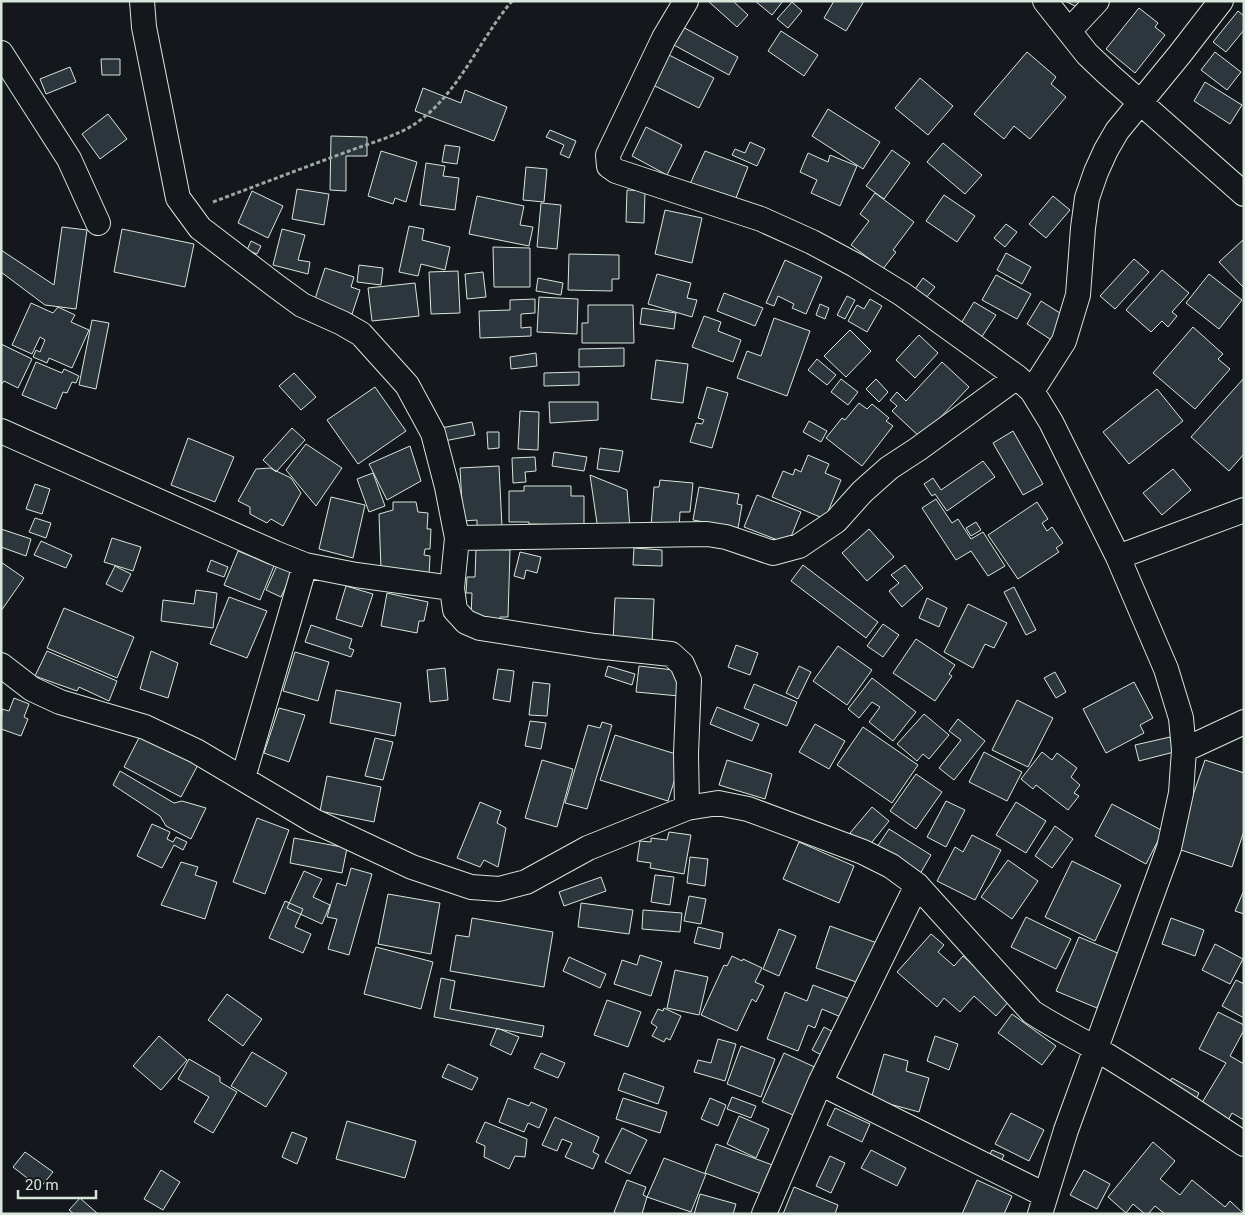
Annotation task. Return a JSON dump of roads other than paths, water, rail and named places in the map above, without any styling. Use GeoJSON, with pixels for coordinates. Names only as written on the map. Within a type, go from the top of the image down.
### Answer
{"type":"FeatureCollection","features":[{"type":"Feature","properties":{"kind":"street"},"geometry":{"type":"LineString","coordinates":[[142,1],[144,27],[178,198],[187,212],[200,228],[295,300],[361,334],[407,386],[433,433],[447,487],[457,538],[452,588],[455,610],[466,622],[480,628],[595,646],[671,654],[682,664],[689,680],[686,754],[687,808]]}},
{"type":"Feature","properties":{"kind":"street"},"geometry":{"type":"LineString","coordinates":[[686,1],[664,38],[608,155],[609,166],[616,171],[761,219],[812,242],[855,265],[902,294],[1025,384],[1051,422],[1118,557],[1166,669],[1181,718],[1184,750],[1181,793],[1169,848],[1066,1130],[1043,1204],[820,1083]]}},
{"type":"Feature","properties":{"kind":"street"},"geometry":{"type":"LineString","coordinates":[[1046,1],[1087,54],[1244,194]]}},
{"type":"Feature","properties":{"kind":"street"},"geometry":{"type":"LineString","coordinates":[[1069,31],[1097,1]]}},
{"type":"Feature","properties":{"kind":"street"},"geometry":{"type":"LineString","coordinates":[[457,538],[707,534],[726,537],[774,553],[799,546],[836,520],[888,468],[1025,384],[1064,341],[1078,295],[1086,205],[1096,172],[1117,131],[1221,1]]}},
{"type":"Feature","properties":{"kind":"street"},"geometry":{"type":"LineString","coordinates":[[1,52],[69,159],[98,223]]}},
{"type":"Feature","properties":{"kind":"street"},"geometry":{"type":"LineString","coordinates":[[1,431],[305,565],[452,588]]}},
{"type":"Feature","properties":{"kind":"street"},"geometry":{"type":"LineString","coordinates":[[1118,557],[1244,510]]}},
{"type":"Feature","properties":{"kind":"street"},"geometry":{"type":"LineString","coordinates":[[243,778],[305,565]]}},
{"type":"Feature","properties":{"kind":"street"},"geometry":{"type":"LineString","coordinates":[[1,665],[32,689],[60,702],[145,727],[196,751],[314,821],[412,867],[471,887],[499,889],[526,882],[588,848],[687,808],[718,803],[748,810],[863,852],[891,866],[917,884],[1032,1012],[1169,1094],[1244,1144]]}},
{"type":"Feature","properties":{"kind":"street"},"geometry":{"type":"LineString","coordinates":[[1184,750],[1244,722]]}},
{"type":"Feature","properties":{"kind":"street"},"geometry":{"type":"LineString","coordinates":[[764,1214],[820,1083],[917,884]]}}]}
